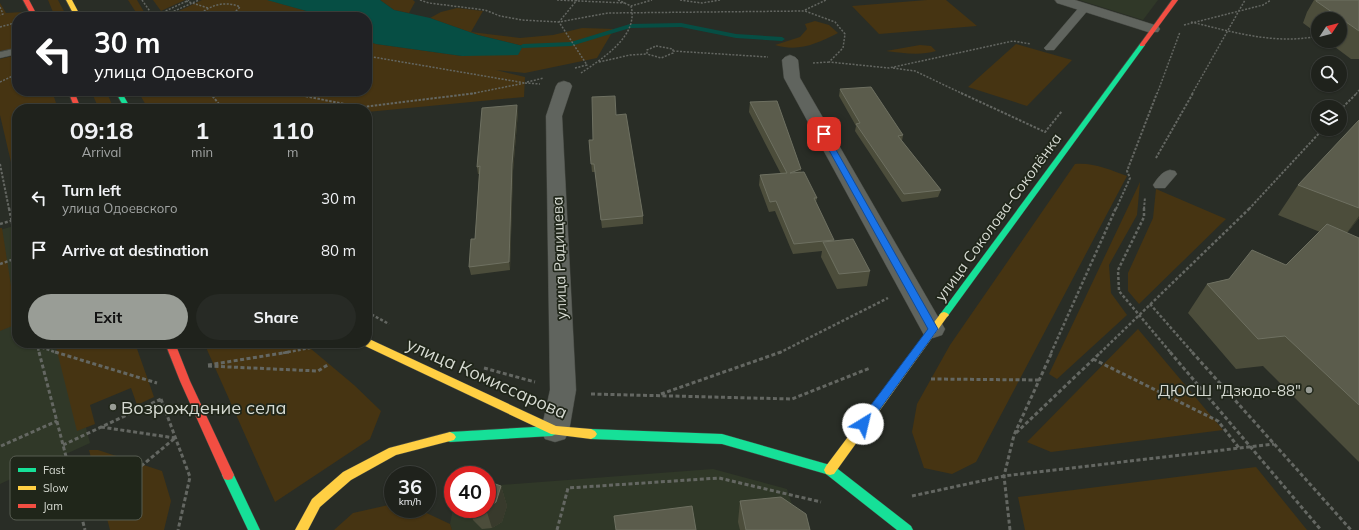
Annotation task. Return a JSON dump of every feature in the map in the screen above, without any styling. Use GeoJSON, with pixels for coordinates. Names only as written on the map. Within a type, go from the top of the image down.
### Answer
{"type":"FeatureCollection","features":[{"type":"Feature","properties":{"kind":"street"},"geometry":{"type":"LineString","coordinates":[[26,0],[32,12]]}},
{"type":"Feature","properties":{"kind":"street"},"geometry":{"type":"LineString","coordinates":[[69,0],[75,12]]}},
{"type":"Feature","properties":{"kind":"street"},"geometry":{"type":"LineString","coordinates":[[1062,0],[1153,29]]}},
{"type":"Feature","properties":{"kind":"street","name":"улица Соколова-Соколёнка"},"geometry":{"type":"LineString","coordinates":[[830,470],[1174,0]]}},
{"type":"Feature","properties":{"kind":"street"},"geometry":{"type":"LineString","coordinates":[[790,60],[792,78],[933,329]]}},
{"type":"Feature","properties":{"kind":"street","name":"улица Радищева"},"geometry":{"type":"LineString","coordinates":[[555,431],[563,390],[554,116],[564,86]]}},
{"type":"Feature","properties":{"kind":"street","name":"улица Комиссарова"},"geometry":{"type":"LineString","coordinates":[[372,344],[555,431],[579,434],[722,439],[830,470],[907,530]]}},
{"type":"Feature","properties":{"kind":"street"},"geometry":{"type":"LineString","coordinates":[[172,348],[185,381],[254,530]]}},
{"type":"Feature","properties":{"kind":"street"},"geometry":{"type":"LineString","coordinates":[[301,530],[316,503],[347,476],[393,451],[456,435],[555,431]]}},
{"type":"Feature","properties":{"kind":"lane"},"geometry":{"type":"LineString","coordinates":[[1050,48],[1085,7]]}},
{"type":"Feature","properties":{"kind":"lane"},"geometry":{"type":"LineString","coordinates":[[0,55],[12,52]]}},
{"type":"Feature","properties":{"kind":"path"},"geometry":{"type":"LineString","coordinates":[[142,0],[150,12]]}},
{"type":"Feature","properties":{"kind":"path"},"geometry":{"type":"LineString","coordinates":[[164,12],[189,0]]}},
{"type":"Feature","properties":{"kind":"path"},"geometry":{"type":"LineString","coordinates":[[172,12],[199,0]]}},
{"type":"Feature","properties":{"kind":"path"},"geometry":{"type":"LineString","coordinates":[[420,0],[429,3],[485,10],[500,16],[522,20],[559,22],[608,13],[805,11],[835,22],[845,34],[843,48],[829,62]]}},
{"type":"Feature","properties":{"kind":"path"},"geometry":{"type":"LineString","coordinates":[[557,0],[625,3]]}},
{"type":"Feature","properties":{"kind":"path"},"geometry":{"type":"LineString","coordinates":[[559,22],[573,7],[576,0]]}},
{"type":"Feature","properties":{"kind":"path"},"geometry":{"type":"LineString","coordinates":[[618,0],[631,6],[652,0]]}},
{"type":"Feature","properties":{"kind":"path"},"geometry":{"type":"LineString","coordinates":[[680,0],[702,3],[720,0]]}},
{"type":"Feature","properties":{"kind":"path"},"geometry":{"type":"LineString","coordinates":[[805,11],[826,0]]}},
{"type":"Feature","properties":{"kind":"path"},"geometry":{"type":"LineString","coordinates":[[1155,160],[1229,30],[1237,11],[1244,0]]}},
{"type":"Feature","properties":{"kind":"path"},"geometry":{"type":"LineString","coordinates":[[1010,530],[1004,476],[1014,435],[1130,178],[1127,171],[1182,26],[1191,22],[1262,5],[1271,0]]}},
{"type":"Feature","properties":{"kind":"path"},"geometry":{"type":"LineString","coordinates":[[186,2],[208,8]]}},
{"type":"Feature","properties":{"kind":"path"},"geometry":{"type":"LineString","coordinates":[[203,12],[208,8],[224,4],[235,4],[240,7],[240,9],[236,12]]}},
{"type":"Feature","properties":{"kind":"path"},"geometry":{"type":"LineString","coordinates":[[564,86],[604,57],[628,32],[634,20],[631,6]]}},
{"type":"Feature","properties":{"kind":"path"},"geometry":{"type":"LineString","coordinates":[[0,7],[3,14],[0,15]]}},
{"type":"Feature","properties":{"kind":"path"},"geometry":{"type":"LineString","coordinates":[[559,22],[581,56]]}},
{"type":"Feature","properties":{"kind":"path"},"geometry":{"type":"LineString","coordinates":[[1191,22],[1258,37],[1306,40],[1311,38]]}},
{"type":"Feature","properties":{"kind":"path"},"geometry":{"type":"LineString","coordinates":[[0,27],[11,24]]}},
{"type":"Feature","properties":{"kind":"path"},"geometry":{"type":"LineString","coordinates":[[889,68],[1013,41]]}},
{"type":"Feature","properties":{"kind":"path"},"geometry":{"type":"LineString","coordinates":[[647,54],[647,50],[660,46],[668,46],[673,51],[709,52],[915,71],[1045,132],[1064,110]]}},
{"type":"Feature","properties":{"kind":"path"},"geometry":{"type":"LineString","coordinates":[[587,65],[630,55],[647,54],[661,58],[669,56],[673,53],[673,51]]}},
{"type":"Feature","properties":{"kind":"path"},"geometry":{"type":"LineString","coordinates":[[372,57],[525,83],[458,96],[372,105]]}},
{"type":"Feature","properties":{"kind":"path"},"geometry":{"type":"LineString","coordinates":[[0,82],[12,76]]}},
{"type":"Feature","properties":{"kind":"path"},"geometry":{"type":"LineString","coordinates":[[1347,103],[1359,90]]}},
{"type":"Feature","properties":{"kind":"path"},"geometry":{"type":"LineString","coordinates":[[305,96],[342,104]]}},
{"type":"Feature","properties":{"kind":"path"},"geometry":{"type":"LineString","coordinates":[[1014,435],[1240,218],[1316,136]]}},
{"type":"Feature","properties":{"kind":"path"},"geometry":{"type":"LineString","coordinates":[[0,164],[12,221],[0,224]]}},
{"type":"Feature","properties":{"kind":"path"},"geometry":{"type":"LineString","coordinates":[[1146,195],[1144,217],[1118,270],[1119,291],[1322,530]]}},
{"type":"Feature","properties":{"kind":"path"},"geometry":{"type":"LineString","coordinates":[[0,264],[12,260]]}},
{"type":"Feature","properties":{"kind":"path"},"geometry":{"type":"LineString","coordinates":[[658,395],[778,353],[910,288]]}},
{"type":"Feature","properties":{"kind":"path"},"geometry":{"type":"LineString","coordinates":[[1150,304],[1351,530]]}},
{"type":"Feature","properties":{"kind":"path"},"geometry":{"type":"LineString","coordinates":[[372,315],[392,326]]}},
{"type":"Feature","properties":{"kind":"path"},"geometry":{"type":"LineString","coordinates":[[38,348],[66,456]]}},
{"type":"Feature","properties":{"kind":"path"},"geometry":{"type":"LineString","coordinates":[[49,348],[157,383],[159,388]]}},
{"type":"Feature","properties":{"kind":"path"},"geometry":{"type":"LineString","coordinates":[[310,348],[202,366],[318,371],[329,364]]}},
{"type":"Feature","properties":{"kind":"path"},"geometry":{"type":"LineString","coordinates":[[1093,359],[1218,421],[1240,448]]}},
{"type":"Feature","properties":{"kind":"path"},"geometry":{"type":"LineString","coordinates":[[483,367],[563,390],[587,393],[792,399],[871,368],[897,379],[1040,380]]}},
{"type":"Feature","properties":{"kind":"path"},"geometry":{"type":"LineString","coordinates":[[160,394],[190,477],[178,530]]}},
{"type":"Feature","properties":{"kind":"path"},"geometry":{"type":"LineString","coordinates":[[63,445],[161,399]]}},
{"type":"Feature","properties":{"kind":"path"},"geometry":{"type":"LineString","coordinates":[[1,446],[57,421]]}},
{"type":"Feature","properties":{"kind":"path"},"geometry":{"type":"LineString","coordinates":[[101,427],[175,438]]}},
{"type":"Feature","properties":{"kind":"path"},"geometry":{"type":"LineString","coordinates":[[142,465],[175,438]]}},
{"type":"Feature","properties":{"kind":"path"},"geometry":{"type":"LineString","coordinates":[[874,504],[1004,476],[1274,444]]}},
{"type":"Feature","properties":{"kind":"path"},"geometry":{"type":"LineString","coordinates":[[556,530],[568,488],[719,478],[820,500],[826,505]]}},
{"type":"Feature","properties":{"kind":"path"},"geometry":{"type":"LineString","coordinates":[[82,520],[85,530]]}},
{"type":"Feature","properties":{"kind":"shaded area"},"geometry":{"type":"Polygon","coordinates":[[[48,0],[58,0],[64,12],[53,12],[48,0]]]}},
{"type":"Feature","properties":{"kind":"shaded area"},"geometry":{"type":"Polygon","coordinates":[[[128,0],[137,0],[144,12],[136,12],[128,0]]]}},
{"type":"Feature","properties":{"kind":"shaded area"},"geometry":{"type":"Polygon","coordinates":[[[153,0],[185,0],[161,11],[153,0]]]}},
{"type":"Feature","properties":{"kind":"shaded area"},"geometry":{"type":"Polygon","coordinates":[[[202,0],[268,0],[310,12],[177,12],[202,0]]]}},
{"type":"Feature","properties":{"kind":"shaded area"},"geometry":{"type":"Polygon","coordinates":[[[380,0],[413,0],[415,2],[409,13],[394,10],[380,0]]]}},
{"type":"Feature","properties":{"kind":"shaded area"},"geometry":{"type":"Polygon","coordinates":[[[927,0],[946,0],[977,26],[879,34],[852,6],[927,0]]]}},
{"type":"Feature","properties":{"kind":"shaded area"},"geometry":{"type":"Polygon","coordinates":[[[1079,0],[1158,0],[1143,20],[1079,0]]]}},
{"type":"Feature","properties":{"kind":"shaded area"},"geometry":{"type":"Polygon","coordinates":[[[0,3],[6,13],[12,13],[12,49],[0,51],[0,3]]]}},
{"type":"Feature","properties":{"kind":"shaded area"},"geometry":{"type":"Polygon","coordinates":[[[457,8],[483,11],[471,32],[520,38],[553,35],[582,28],[614,29],[597,58],[525,73],[496,70],[525,77],[524,97],[372,112],[372,104],[145,104],[141,96],[372,96],[372,43],[462,56],[523,46],[478,35],[430,18],[441,12],[457,8]]]}},
{"type":"Feature","properties":{"kind":"shaded area"},"geometry":{"type":"Polygon","coordinates":[[[815,21],[829,25],[838,33],[807,46],[792,48],[775,45],[800,37],[807,29],[805,24],[815,21]]]}},
{"type":"Feature","properties":{"kind":"shaded area"},"geometry":{"type":"Polygon","coordinates":[[[1016,44],[1072,60],[1027,106],[968,87],[1016,44]]]}},
{"type":"Feature","properties":{"kind":"shaded area"},"geometry":{"type":"Polygon","coordinates":[[[920,45],[931,46],[936,51],[918,54],[886,51],[920,45]]]}},
{"type":"Feature","properties":{"kind":"shaded area"},"geometry":{"type":"Polygon","coordinates":[[[12,56],[12,96],[54,96],[56,104],[12,104],[12,167],[0,115],[0,59],[12,56]]]}},
{"type":"Feature","properties":{"kind":"shaded area"},"geometry":{"type":"Polygon","coordinates":[[[93,96],[108,96],[112,104],[97,104],[93,96]]]}},
{"type":"Feature","properties":{"kind":"shaded area"},"geometry":{"type":"Polygon","coordinates":[[[1075,164],[1095,165],[1127,176],[976,462],[952,474],[924,468],[912,432],[917,404],[950,345],[1075,164]]]}},
{"type":"Feature","properties":{"kind":"shaded area"},"geometry":{"type":"Polygon","coordinates":[[[1140,182],[1137,215],[1109,265],[1111,293],[1127,315],[1057,379],[1049,374],[1140,182]]]}},
{"type":"Feature","properties":{"kind":"shaded area"},"geometry":{"type":"Polygon","coordinates":[[[1156,189],[1226,219],[1139,304],[1128,291],[1128,273],[1153,218],[1156,189]]]}},
{"type":"Feature","properties":{"kind":"shaded area"},"geometry":{"type":"Polygon","coordinates":[[[12,226],[12,348],[65,348],[90,443],[61,456],[10,456],[10,479],[0,484],[0,230],[12,226]]]}},
{"type":"Feature","properties":{"kind":"shaded area"},"geometry":{"type":"Polygon","coordinates":[[[0,228],[2,228],[12,292],[12,326],[0,331],[0,228]]]}},
{"type":"Feature","properties":{"kind":"shaded area"},"geometry":{"type":"Polygon","coordinates":[[[1138,329],[1223,430],[1051,452],[1027,442],[1138,329]]]}},
{"type":"Feature","properties":{"kind":"shaded area"},"geometry":{"type":"Polygon","coordinates":[[[56,348],[137,348],[154,397],[137,405],[131,388],[90,405],[95,424],[77,431],[56,348]]]}},
{"type":"Feature","properties":{"kind":"shaded area"},"geometry":{"type":"Polygon","coordinates":[[[206,348],[310,348],[354,385],[381,411],[370,439],[275,502],[206,348]]]}},
{"type":"Feature","properties":{"kind":"shaded area"},"geometry":{"type":"Polygon","coordinates":[[[89,450],[98,450],[116,456],[91,456],[89,450]]]}},
{"type":"Feature","properties":{"kind":"shaded area"},"geometry":{"type":"Polygon","coordinates":[[[142,464],[162,471],[171,501],[164,530],[110,530],[107,520],[142,520],[142,464]]]}},
{"type":"Feature","properties":{"kind":"shaded area"},"geometry":{"type":"Polygon","coordinates":[[[1256,467],[1307,530],[1025,530],[1018,497],[1256,467]]]}},
{"type":"Feature","properties":{"kind":"shaded area"},"geometry":{"type":"Polygon","coordinates":[[[713,469],[787,489],[800,530],[452,530],[450,524],[451,518],[496,518],[496,485],[713,469]]]}},
{"type":"Feature","properties":{"kind":"shaded area"},"geometry":{"type":"Polygon","coordinates":[[[384,506],[384,518],[436,517],[450,524],[452,530],[334,530],[353,513],[384,506]]]}},
{"type":"Feature","properties":{"kind":"water"},"geometry":{"type":"Polygon","coordinates":[[[267,0],[380,0],[394,10],[430,18],[478,35],[523,46],[518,55],[462,56],[376,44],[372,43],[372,12],[310,12],[267,0]]]}},
{"type":"Feature","properties":{"kind":"building"},"geometry":{"type":"Polygon","coordinates":[[[1359,0],[1359,31],[1347,23],[1347,12],[1332,12],[1316,1],[1359,0]]]}},
{"type":"Feature","properties":{"kind":"building"},"geometry":{"type":"Polygon","coordinates":[[[871,87],[903,135],[898,136],[941,190],[904,194],[856,124],[860,123],[840,89],[871,87]]]}},
{"type":"Feature","properties":{"kind":"building"},"geometry":{"type":"Polygon","coordinates":[[[615,96],[616,115],[626,114],[643,216],[601,220],[594,164],[591,164],[589,140],[593,140],[592,97],[615,96]]]}},
{"type":"Feature","properties":{"kind":"building"},"geometry":{"type":"Polygon","coordinates":[[[777,101],[801,169],[790,173],[804,172],[817,198],[814,198],[834,240],[794,244],[776,201],[770,202],[760,175],[787,173],[750,102],[777,101]]]}},
{"type":"Feature","properties":{"kind":"building"},"geometry":{"type":"Polygon","coordinates":[[[517,105],[512,164],[509,262],[469,267],[471,239],[475,239],[480,166],[477,167],[482,108],[517,105]]]}},
{"type":"Feature","properties":{"kind":"building"},"geometry":{"type":"Polygon","coordinates":[[[1359,120],[1359,208],[1298,185],[1344,136],[1347,136],[1347,133],[1359,120]]]}},
{"type":"Feature","properties":{"kind":"building"},"geometry":{"type":"Polygon","coordinates":[[[1327,224],[1359,238],[1359,405],[1285,336],[1258,339],[1207,284],[1229,279],[1252,250],[1286,265],[1327,224]]]}},
{"type":"Feature","properties":{"kind":"building"},"geometry":{"type":"Polygon","coordinates":[[[853,239],[870,271],[839,274],[823,242],[853,239]]]}},
{"type":"Feature","properties":{"kind":"building"},"geometry":{"type":"Polygon","coordinates":[[[496,484],[501,486],[496,502],[496,484]]]}},
{"type":"Feature","properties":{"kind":"building"},"geometry":{"type":"Polygon","coordinates":[[[781,497],[806,514],[810,530],[746,530],[740,501],[781,497]]]}},
{"type":"Feature","properties":{"kind":"building"},"geometry":{"type":"Polygon","coordinates":[[[692,506],[696,530],[616,530],[614,516],[692,506]]]}},
{"type":"Feature","properties":{"kind":"waterway"},"geometry":{"type":"LineString","coordinates":[[523,46],[571,44],[630,26],[681,25],[736,36],[782,39]]}},
{"type":"Feature","properties":{"kind":"traffic: fast"},"geometry":{"type":"LineString","coordinates":[[944,315],[1142,45]]}},
{"type":"Feature","properties":{"kind":"traffic: fast"},"geometry":{"type":"LineString","coordinates":[[121,96],[125,104]]}},
{"type":"Feature","properties":{"kind":"traffic: fast"},"geometry":{"type":"LineString","coordinates":[[450,437],[552,431]]}},
{"type":"Feature","properties":{"kind":"traffic: fast"},"geometry":{"type":"LineString","coordinates":[[591,434],[722,439],[830,470],[907,530]]}},
{"type":"Feature","properties":{"kind":"traffic: fast"},"geometry":{"type":"LineString","coordinates":[[228,475],[254,530]]}},
{"type":"Feature","properties":{"kind":"traffic: slow"},"geometry":{"type":"LineString","coordinates":[[69,0],[75,12]]}},
{"type":"Feature","properties":{"kind":"traffic: slow"},"geometry":{"type":"LineString","coordinates":[[830,470],[944,315]]}},
{"type":"Feature","properties":{"kind":"traffic: slow"},"geometry":{"type":"LineString","coordinates":[[372,344],[555,431],[591,434]]}},
{"type":"Feature","properties":{"kind":"traffic: slow"},"geometry":{"type":"LineString","coordinates":[[301,530],[316,503],[347,476],[393,451],[450,437]]}},
{"type":"Feature","properties":{"kind":"traffic: jam"},"geometry":{"type":"LineString","coordinates":[[26,0],[32,12]]}},
{"type":"Feature","properties":{"kind":"traffic: jam"},"geometry":{"type":"LineString","coordinates":[[1142,45],[1175,0]]}},
{"type":"Feature","properties":{"kind":"traffic: jam"},"geometry":{"type":"LineString","coordinates":[[73,96],[76,104]]}},
{"type":"Feature","properties":{"kind":"traffic: jam"},"geometry":{"type":"LineString","coordinates":[[172,348],[185,381],[228,475]]}},
{"type":"Feature","properties":{"kind":"place","name":"ДЮСШ \"Дзюдо-88\""},"geometry":{"type":"Point","coordinates":[1309,390]}},
{"type":"Feature","properties":{"kind":"place","name":"Возрождение села"},"geometry":{"type":"Point","coordinates":[113,407]}},
{"type":"Feature","properties":{"kind":"route"},"geometry":{"type":"LineString","coordinates":[[824,134],[933,329],[863,424]]}}]}
